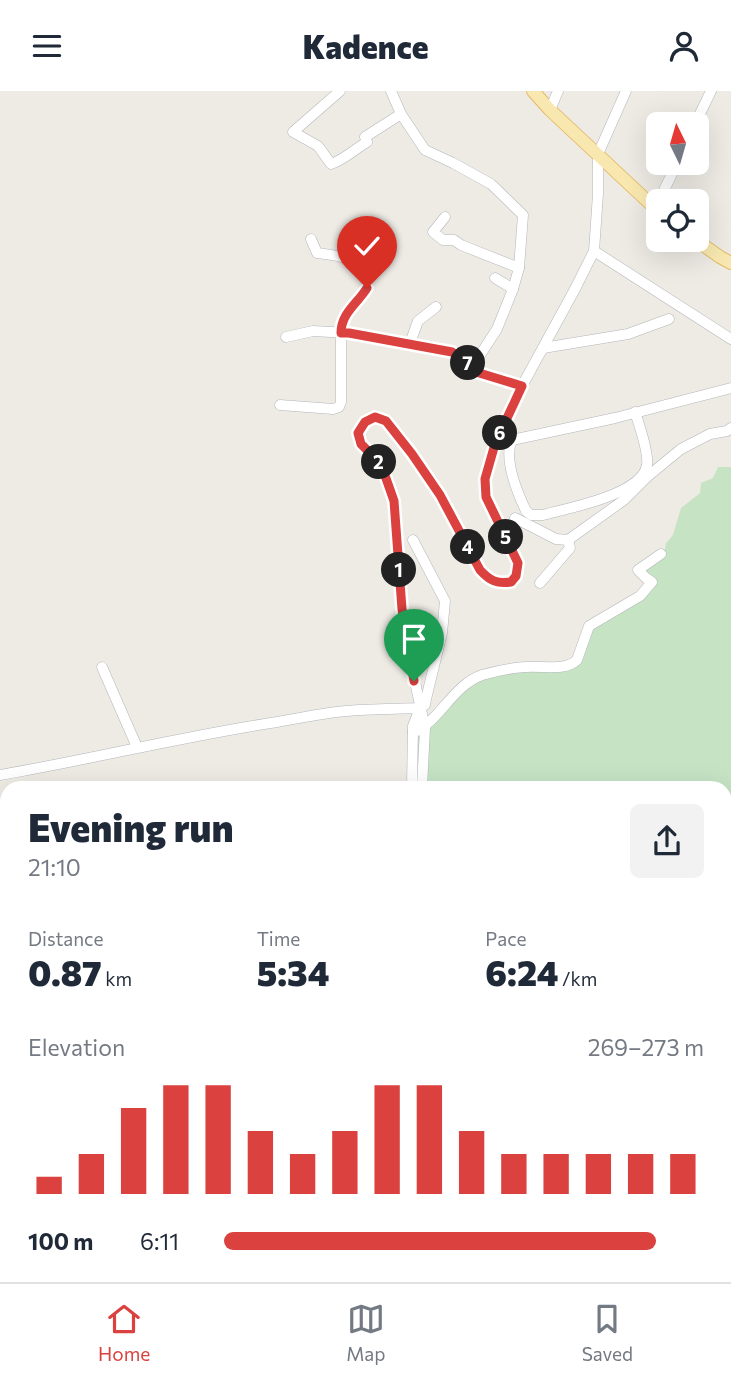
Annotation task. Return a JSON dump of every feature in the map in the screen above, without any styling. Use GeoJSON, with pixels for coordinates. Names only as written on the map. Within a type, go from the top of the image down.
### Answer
{"type":"FeatureCollection","features":[{"type":"Feature","properties":{"kind":"main road"},"geometry":{"type":"LineString","coordinates":[[533,91],[550,110],[646,196]]}},
{"type":"Feature","properties":{"kind":"main road"},"geometry":{"type":"LineString","coordinates":[[709,249],[731,263]]}},
{"type":"Feature","properties":{"kind":"street"},"geometry":{"type":"LineString","coordinates":[[340,91],[293,132],[318,146],[331,165],[367,142],[367,135],[401,114]]}},
{"type":"Feature","properties":{"kind":"street"},"geometry":{"type":"LineString","coordinates":[[391,91],[401,114],[425,151],[491,184],[523,215],[519,268],[513,289],[497,328],[473,366]]}},
{"type":"Feature","properties":{"kind":"street"},"geometry":{"type":"LineString","coordinates":[[550,110],[558,91]]}},
{"type":"Feature","properties":{"kind":"street"},"geometry":{"type":"LineString","coordinates":[[422,781],[425,728],[402,609],[394,501],[381,464],[361,444],[358,433],[365,422],[375,417],[386,421],[440,495],[480,570],[488,579],[499,584],[511,582],[516,576],[518,563],[486,497],[485,479],[495,444],[522,386],[594,251],[598,154],[626,91]]}},
{"type":"Feature","properties":{"kind":"street"},"geometry":{"type":"LineString","coordinates":[[701,112],[711,91]]}},
{"type":"Feature","properties":{"kind":"street"},"geometry":{"type":"LineString","coordinates":[[445,217],[433,232],[443,240],[454,240],[519,268]]}},
{"type":"Feature","properties":{"kind":"street"},"geometry":{"type":"LineString","coordinates":[[281,405],[333,409],[339,407],[341,327],[349,309],[367,288],[367,275],[351,259],[317,253],[311,239]]}},
{"type":"Feature","properties":{"kind":"street"},"geometry":{"type":"LineString","coordinates":[[594,251],[731,339]]}},
{"type":"Feature","properties":{"kind":"street"},"geometry":{"type":"LineString","coordinates":[[495,278],[513,289]]}},
{"type":"Feature","properties":{"kind":"street"},"geometry":{"type":"LineString","coordinates":[[410,344],[418,321],[436,307]]}},
{"type":"Feature","properties":{"kind":"street"},"geometry":{"type":"LineString","coordinates":[[543,348],[628,334],[669,319]]}},
{"type":"Feature","properties":{"kind":"street"},"geometry":{"type":"LineString","coordinates":[[286,337],[313,331],[349,333],[452,352],[473,366],[476,372],[522,386]]}},
{"type":"Feature","properties":{"kind":"street"},"geometry":{"type":"LineString","coordinates":[[635,412],[647,466],[631,485],[611,496],[543,515],[531,515],[526,511],[511,470],[509,449],[512,440],[731,388]]}},
{"type":"Feature","properties":{"kind":"street"},"geometry":{"type":"LineString","coordinates":[[514,518],[556,539],[568,540],[624,500],[681,449],[731,428]]}},
{"type":"Feature","properties":{"kind":"street"},"geometry":{"type":"LineString","coordinates":[[0,775],[228,729],[345,711],[420,708],[425,705],[442,633],[444,601],[414,540]]}},
{"type":"Feature","properties":{"kind":"street"},"geometry":{"type":"LineString","coordinates":[[540,583],[570,548],[568,540]]}},
{"type":"Feature","properties":{"kind":"street"},"geometry":{"type":"LineString","coordinates":[[413,733],[425,728],[460,687],[471,680],[516,667],[565,666],[575,662],[589,626],[640,596],[652,582],[638,570],[661,554]]}},
{"type":"Feature","properties":{"kind":"street"},"geometry":{"type":"LineString","coordinates":[[102,667],[137,747]]}},
{"type":"Feature","properties":{"kind":"street"},"geometry":{"type":"LineString","coordinates":[[412,781],[413,726],[420,708]]}},
{"type":"Feature","properties":{"kind":"green space"},"geometry":{"type":"Polygon","coordinates":[[[718,467],[731,467],[731,781],[412,781],[413,733],[485,674],[571,665],[589,626],[652,582],[638,570],[665,549],[666,543],[673,535],[681,508],[700,493],[701,483],[713,478],[718,467]]]}},
{"type":"Feature","properties":{"kind":"route"},"geometry":{"type":"LineString","coordinates":[[367,288],[349,309],[341,333],[452,352],[473,366],[476,372],[522,386],[495,444],[484,488],[518,563],[516,576],[511,582],[499,584],[488,579],[480,570],[440,495],[386,421],[375,417],[365,422],[358,433],[361,444],[381,464],[394,501],[402,609],[414,681]]}}]}
